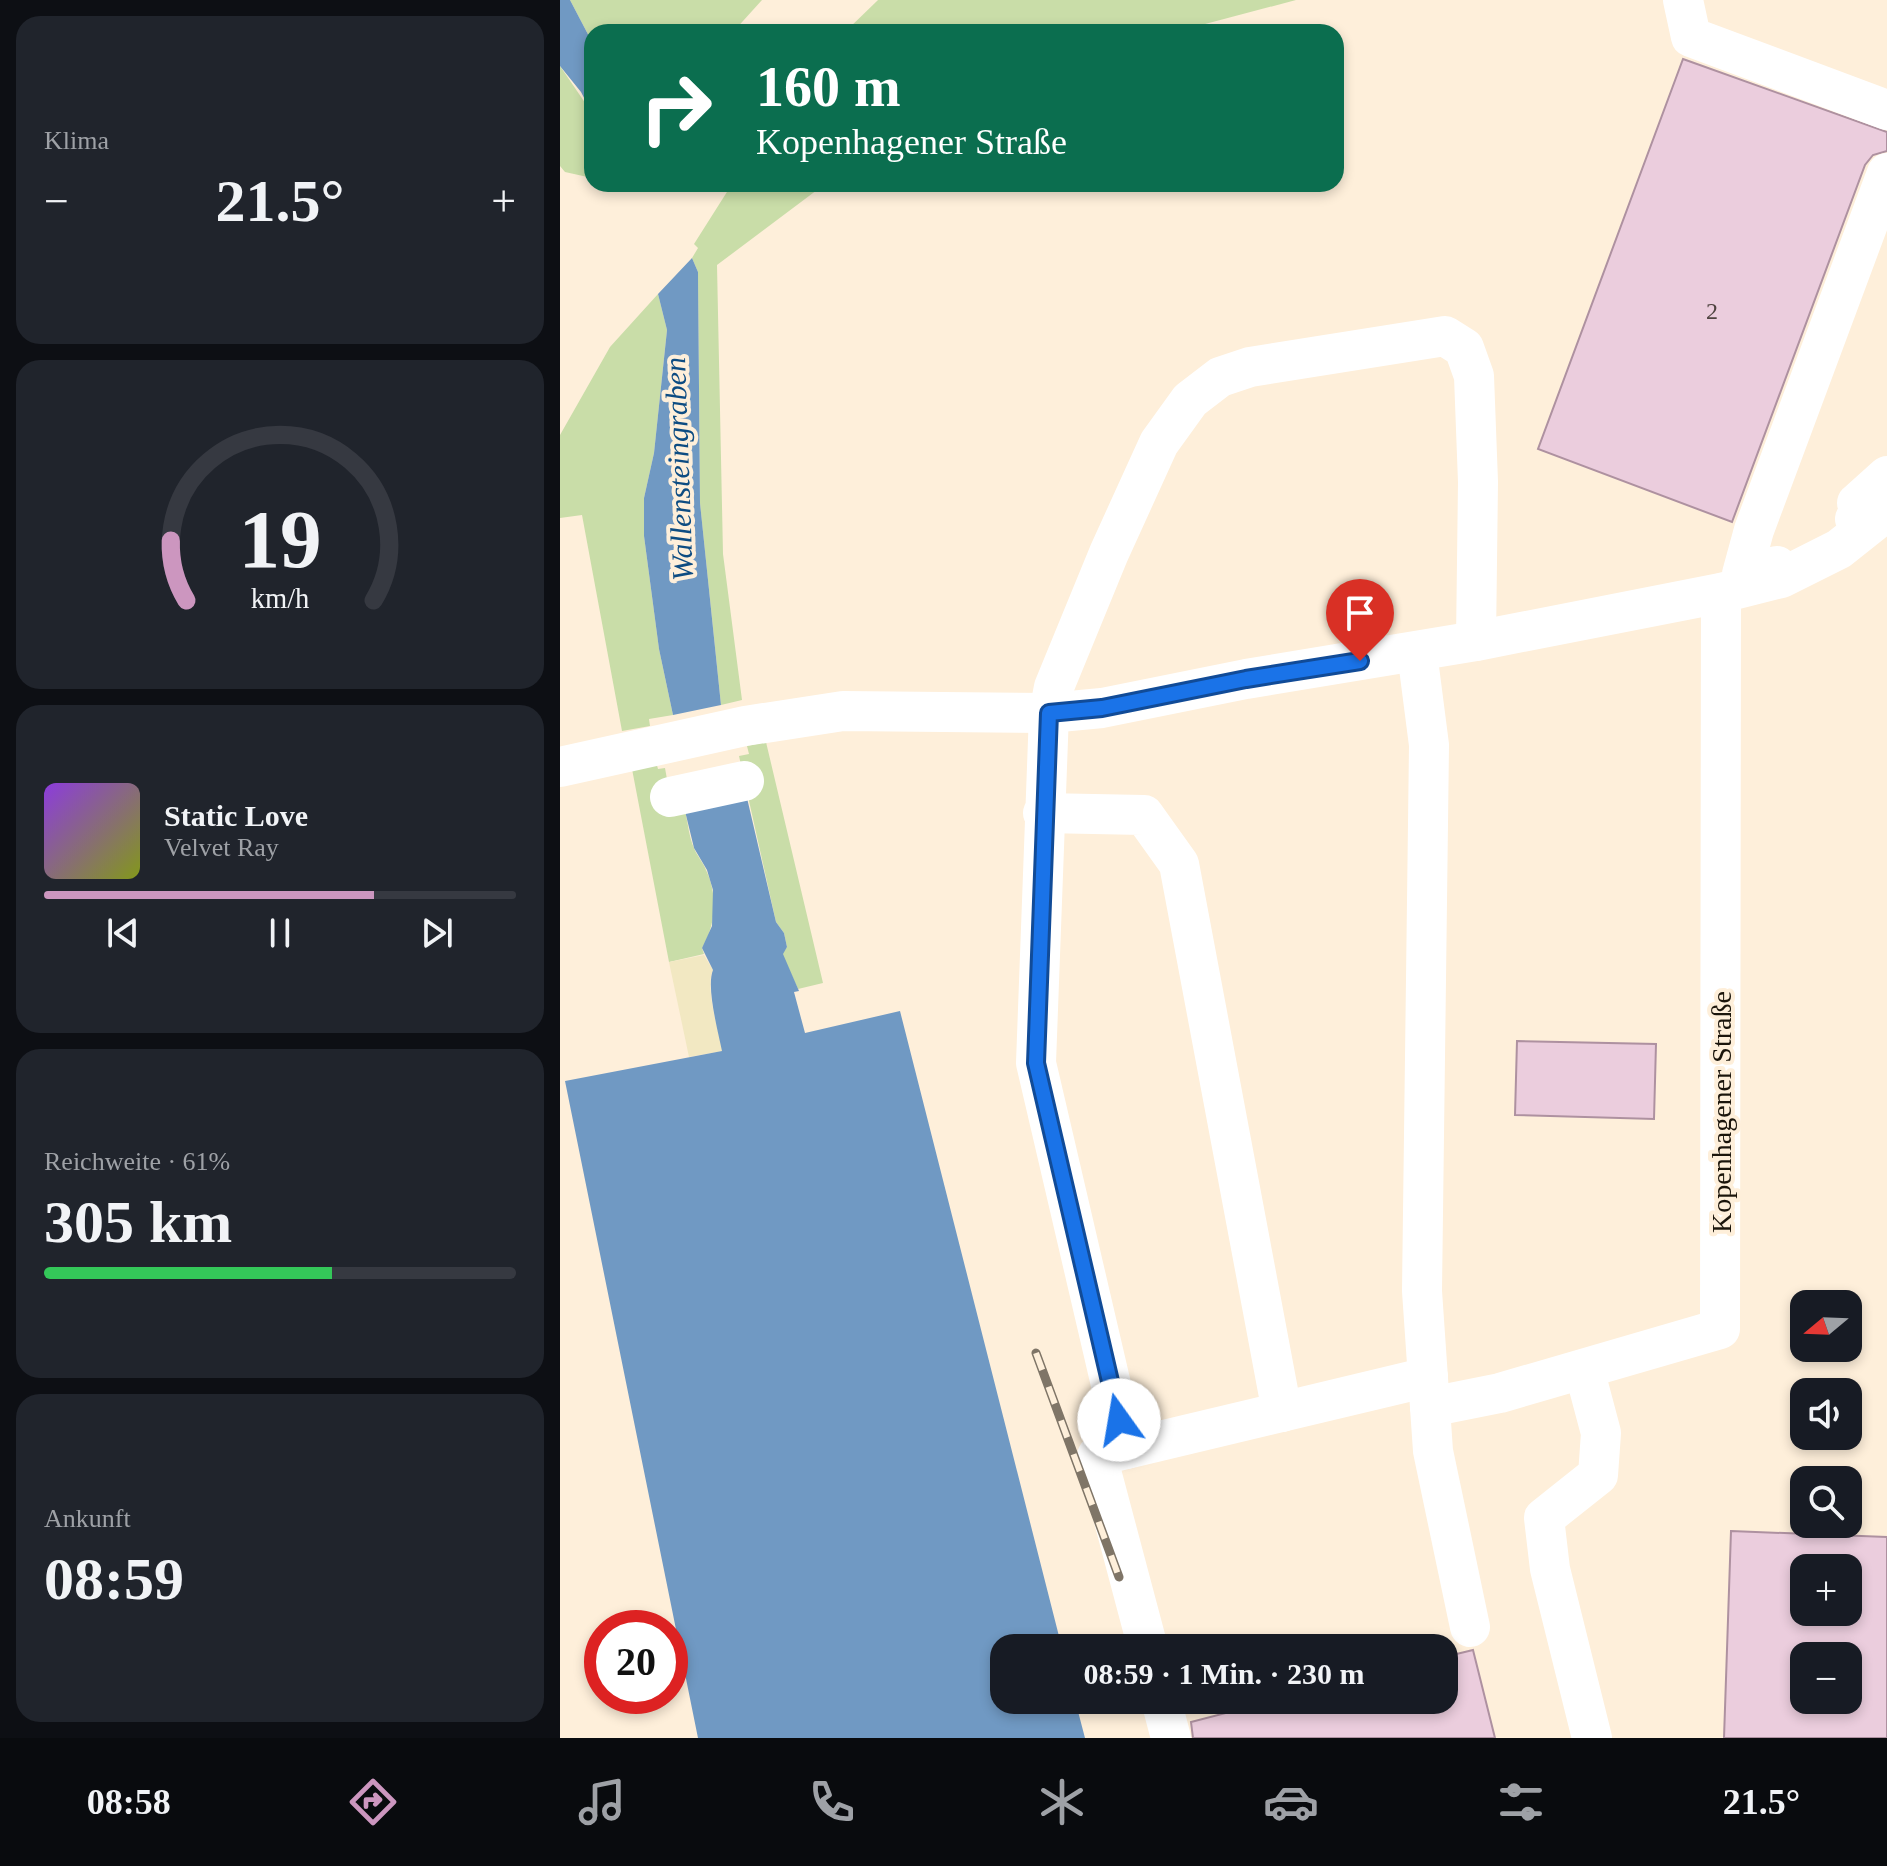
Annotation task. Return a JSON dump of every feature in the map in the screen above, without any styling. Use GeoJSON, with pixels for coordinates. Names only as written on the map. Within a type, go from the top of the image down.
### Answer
{"type":"FeatureCollection","features":[{"type":"Feature","properties":{"kind":"street"},"geometry":{"type":"LineString","coordinates":[[1683,0],[1691,37],[1887,110]]}},
{"type":"Feature","properties":{"kind":"street"},"geometry":{"type":"LineString","coordinates":[[1863,516],[1804,555],[1776,567],[1742,574],[1754,530],[1887,173]]}},
{"type":"Feature","properties":{"kind":"street"},"geometry":{"type":"LineString","coordinates":[[1126,1449],[1036,1063],[1049,713],[1054,687],[1115,539],[1159,443],[1190,400],[1220,377],[1250,367],[1445,336],[1464,348],[1474,376],[1478,482],[1476,641]]}},
{"type":"Feature","properties":{"kind":"street"},"geometry":{"type":"LineString","coordinates":[[560,767],[745,726],[843,711],[1049,713],[1102,708],[1246,679],[1417,652],[1721,593],[1781,578],[1839,549],[1865,511],[1857,503],[1887,476]]}},
{"type":"Feature","properties":{"kind":"street","name":"Kopenhagener Straße"},"geometry":{"type":"LineString","coordinates":[[1144,1634],[1097,1456],[1282,1412],[1429,1392],[1500,1393],[1720,1329],[1721,593]]}},
{"type":"Feature","properties":{"kind":"street"},"geometry":{"type":"LineString","coordinates":[[1417,652],[1429,745],[1422,1244],[1429,1392],[1433,1451],[1470,1627]]}},
{"type":"Feature","properties":{"kind":"street"},"geometry":{"type":"LineString","coordinates":[[670,797],[744,781]]}},
{"type":"Feature","properties":{"kind":"street"},"geometry":{"type":"LineString","coordinates":[[1043,813],[1144,815],[1179,864],[1282,1412]]}},
{"type":"Feature","properties":{"kind":"street"},"geometry":{"type":"LineString","coordinates":[[1584,1369],[1601,1433],[1598,1475],[1544,1518],[1550,1569],[1592,1738]]}},
{"type":"Feature","properties":{"kind":"street"},"geometry":{"type":"LineString","coordinates":[[1165,1714],[1171,1738]]}},
{"type":"Feature","properties":{"kind":"green space"},"geometry":{"type":"Polygon","coordinates":[[[570,0],[762,0],[740,24],[584,24],[584,27],[570,0]]]}},
{"type":"Feature","properties":{"kind":"green space"},"geometry":{"type":"Polygon","coordinates":[[[878,0],[1296,0],[1205,24],[853,24],[878,0]]]}},
{"type":"Feature","properties":{"kind":"green space"},"geometry":{"type":"Polygon","coordinates":[[[560,66],[584,101],[584,176],[565,172],[560,166],[560,66]]]}},
{"type":"Feature","properties":{"kind":"green space"},"geometry":{"type":"Polygon","coordinates":[[[727,192],[814,192],[717,265],[723,554],[742,700],[721,705],[700,503],[698,272],[692,258],[698,248],[694,244],[727,192]]]}},
{"type":"Feature","properties":{"kind":"green space"},"geometry":{"type":"Polygon","coordinates":[[[658,294],[667,330],[654,453],[644,498],[644,536],[659,649],[673,715],[649,719],[650,726],[622,731],[582,515],[560,518],[560,435],[610,347],[658,294]]]}},
{"type":"Feature","properties":{"kind":"green space"},"geometry":{"type":"Polygon","coordinates":[[[766,742],[823,983],[798,989],[782,954],[787,947],[784,933],[776,922],[739,756],[749,754],[747,746],[766,742]]]}},
{"type":"Feature","properties":{"kind":"green space"},"geometry":{"type":"Polygon","coordinates":[[[656,762],[658,769],[665,768],[673,813],[685,811],[692,844],[705,867],[714,900],[713,920],[702,948],[704,954],[669,962],[632,769],[656,762]]]}},
{"type":"Feature","properties":{"kind":"sand"},"geometry":{"type":"Polygon","coordinates":[[[704,955],[713,970],[711,998],[723,1051],[689,1057],[669,962],[704,955]]]}},
{"type":"Feature","properties":{"kind":"water"},"geometry":{"type":"Polygon","coordinates":[[[560,0],[570,0],[584,27],[584,98],[560,66],[560,0]]]}},
{"type":"Feature","properties":{"kind":"water","name":"Wallensteingraben"},"geometry":{"type":"Polygon","coordinates":[[[692,258],[698,272],[700,503],[721,705],[673,715],[659,649],[644,536],[644,498],[654,453],[667,330],[658,294],[692,258]]]}},
{"type":"Feature","properties":{"kind":"water"},"geometry":{"type":"Polygon","coordinates":[[[747,798],[776,922],[784,933],[787,947],[783,954],[799,991],[794,992],[805,1033],[900,1011],[1058,1634],[990,1634],[990,1714],[1079,1714],[1085,1738],[698,1738],[688,1689],[688,1610],[672,1610],[565,1081],[722,1051],[712,998],[713,970],[702,948],[712,926],[713,890],[707,870],[694,848],[685,811],[747,798]]]}},
{"type":"Feature","properties":{"kind":"building"},"geometry":{"type":"Polygon","coordinates":[[[1683,59],[1887,132],[1887,151],[1873,155],[1865,165],[1732,522],[1538,449],[1683,59]]]}},
{"type":"Feature","properties":{"kind":"building"},"geometry":{"type":"Polygon","coordinates":[[[1517,1041],[1656,1044],[1654,1119],[1515,1115],[1517,1041]]]}},
{"type":"Feature","properties":{"kind":"building"},"geometry":{"type":"Polygon","coordinates":[[[1731,1531],[1790,1533],[1790,1538],[1887,1537],[1887,1738],[1724,1738],[1731,1531]]]}},
{"type":"Feature","properties":{"kind":"building"},"geometry":{"type":"Polygon","coordinates":[[[1473,1650],[1495,1738],[1193,1738],[1191,1722],[1222,1714],[1458,1714],[1458,1654],[1473,1650]]]}},
{"type":"Feature","properties":{"kind":"railway"},"geometry":{"type":"LineString","coordinates":[[1036,1353],[1119,1577]]}},
{"type":"Feature","properties":{"kind":"route"},"geometry":{"type":"LineString","coordinates":[[1119,1420],[1036,1063],[1049,713],[1102,708],[1246,679],[1360,661]]}}]}
